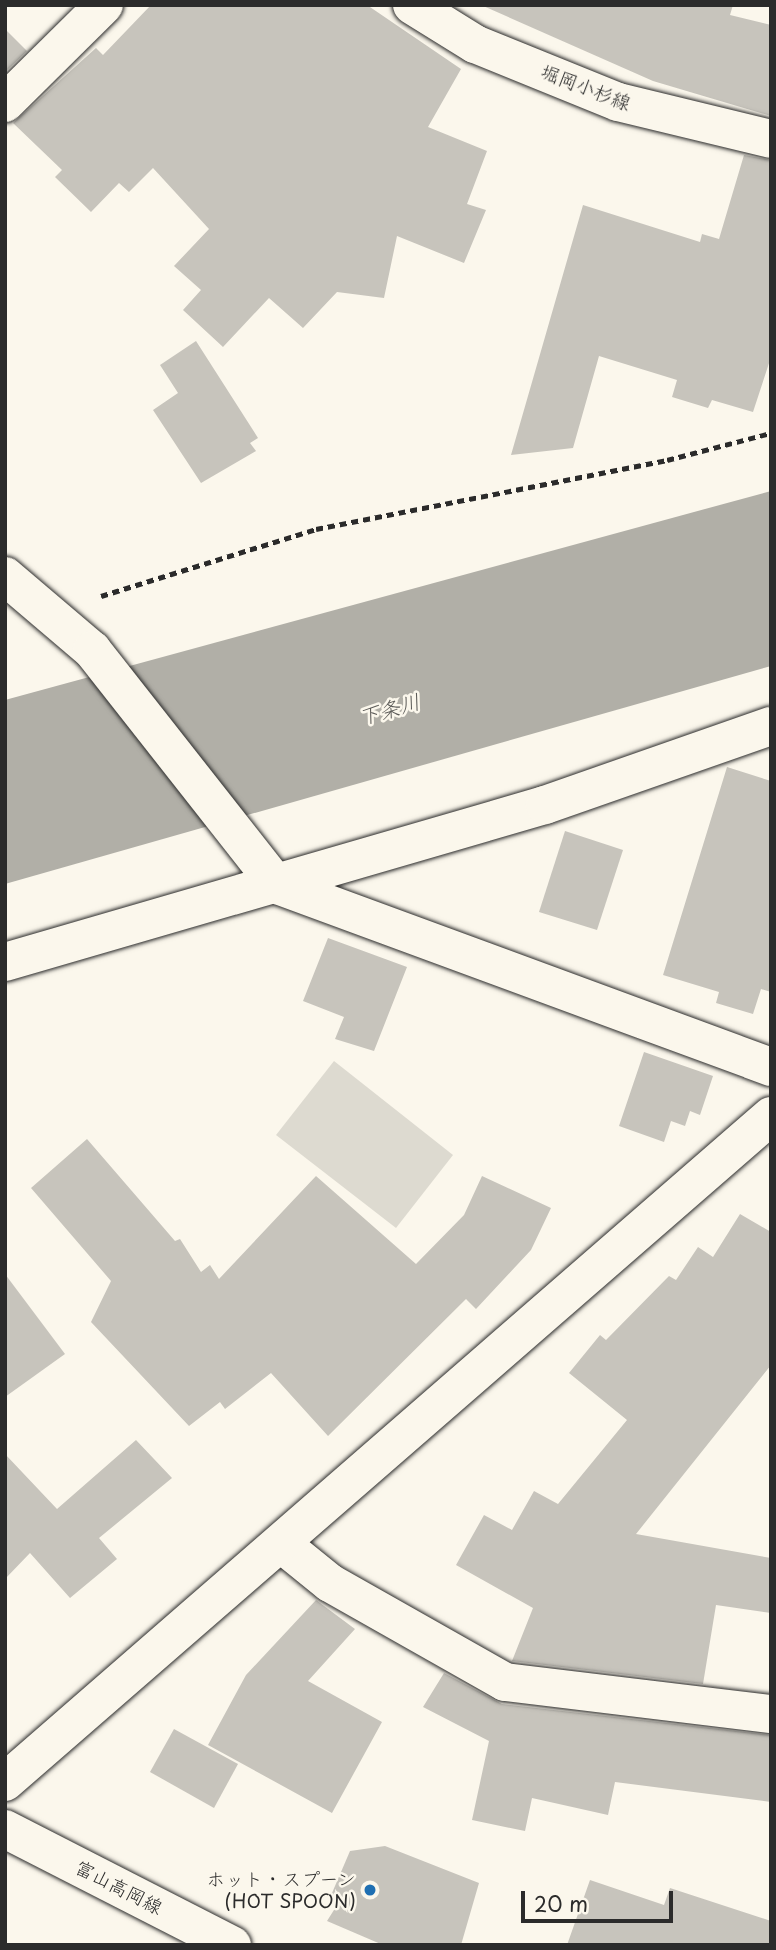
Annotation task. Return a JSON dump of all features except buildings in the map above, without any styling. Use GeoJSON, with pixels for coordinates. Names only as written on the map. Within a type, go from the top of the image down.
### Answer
{"type":"FeatureCollection","features":[{"type":"Feature","properties":{"kind":"street"},"geometry":{"type":"LineString","coordinates":[[5,103],[104,5]]}},
{"type":"Feature","properties":{"kind":"street","name":"堀岡小杉線"},"geometry":{"type":"LineString","coordinates":[[412,5],[475,44],[618,102],[771,139]]}},
{"type":"Feature","properties":{"kind":"street"},"geometry":{"type":"LineString","coordinates":[[5,576],[92,650],[277,885],[771,1067]]}},
{"type":"Feature","properties":{"kind":"street"},"geometry":{"type":"LineString","coordinates":[[5,962],[545,805],[771,726]]}},
{"type":"Feature","properties":{"kind":"street"},"geometry":{"type":"LineString","coordinates":[[5,1782],[283,1545],[771,1116]]}},
{"type":"Feature","properties":{"kind":"street"},"geometry":{"type":"LineString","coordinates":[[283,1545],[330,1584],[505,1682],[771,1714]]}},
{"type":"Feature","properties":{"kind":"street","name":"富山高岡線"},"geometry":{"type":"LineString","coordinates":[[5,1829],[232,1945]]}},
{"type":"Feature","properties":{"kind":"path"},"geometry":{"type":"LineString","coordinates":[[48,615],[316,530],[667,460],[771,433]]}},
{"type":"Feature","properties":{"kind":"shaded area"},"geometry":{"type":"Polygon","coordinates":[[[334,1061],[453,1155],[396,1228],[276,1135],[334,1061]]]}},
{"type":"Feature","properties":{"kind":"water","name":"下条川"},"geometry":{"type":"Polygon","coordinates":[[[771,491],[771,666],[5,884],[5,700],[771,491]]]}},
{"type":"Feature","properties":{"kind":"place","name":"ホット・スプーン (HOT SPOON)"},"geometry":{"type":"Point","coordinates":[370,1890]}}]}
